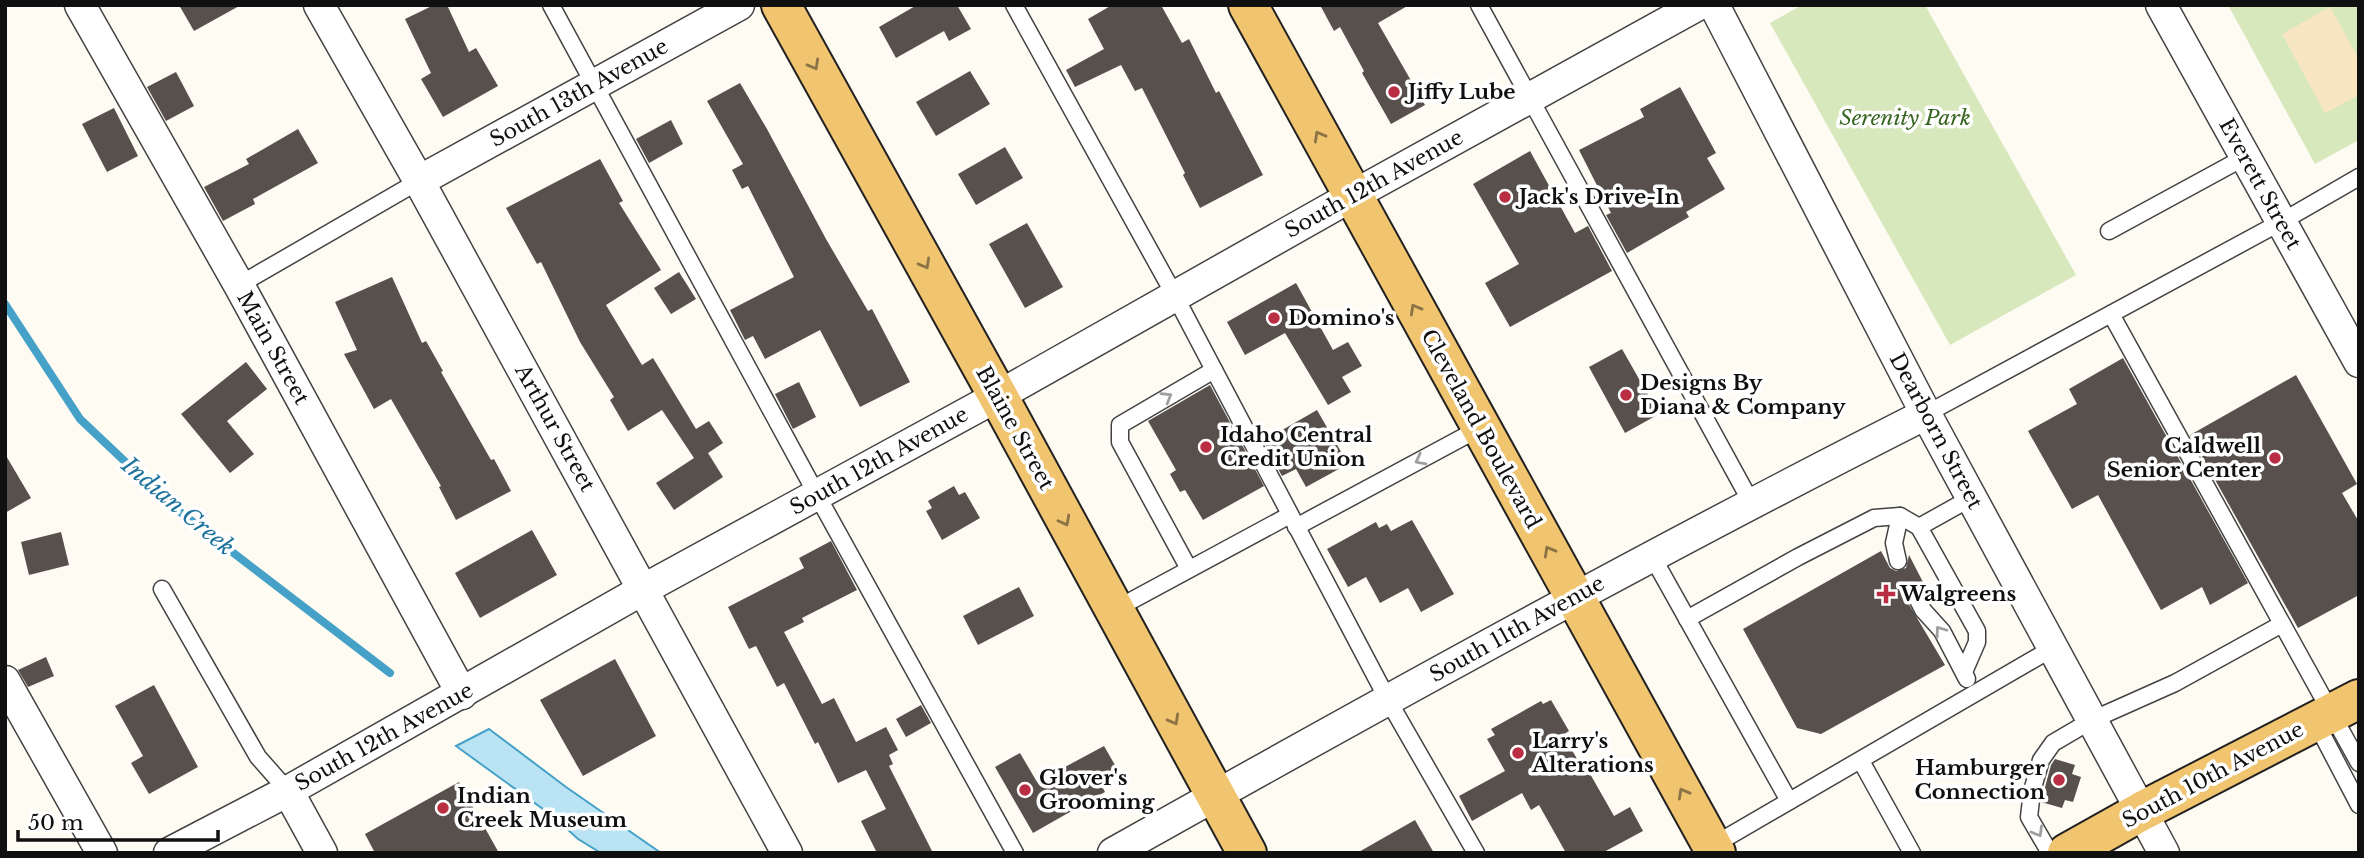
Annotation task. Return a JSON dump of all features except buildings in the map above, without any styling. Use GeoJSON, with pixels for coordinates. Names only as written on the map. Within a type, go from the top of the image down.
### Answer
{"type":"FeatureCollection","features":[{"type":"Feature","properties":{"kind":"main road","name":"Blaine Street"},"geometry":{"type":"LineString","coordinates":[[781,5],[1247,853]]}},
{"type":"Feature","properties":{"kind":"main road","name":"Cleveland Boulevard"},"geometry":{"type":"LineString","coordinates":[[1248,5],[1714,849]]}},
{"type":"Feature","properties":{"kind":"main road","name":"South 10th Avenue"},"geometry":{"type":"LineString","coordinates":[[2067,853],[2335,711]]}},
{"type":"Feature","properties":{"kind":"street","name":"Main Street"},"geometry":{"type":"LineString","coordinates":[[80,5],[239,285],[462,694]]}},
{"type":"Feature","properties":{"kind":"street","name":"Arthur Street"},"geometry":{"type":"LineString","coordinates":[[319,5],[419,181],[787,853]]}},
{"type":"Feature","properties":{"kind":"street","name":"South 13th Avenue"},"geometry":{"type":"LineString","coordinates":[[419,181],[739,5]]}},
{"type":"Feature","properties":{"kind":"street","name":"South 12th Avenue"},"geometry":{"type":"LineString","coordinates":[[169,853],[288,791],[644,589],[998,396],[1698,5]]}},
{"type":"Feature","properties":{"kind":"street","name":"Dearborn Street"},"geometry":{"type":"LineString","coordinates":[[1714,5],[1926,414],[2164,853]]}},
{"type":"Feature","properties":{"kind":"street","name":"Everett Street"},"geometry":{"type":"LineString","coordinates":[[2161,5],[2359,362]]}},
{"type":"Feature","properties":{"kind":"street","name":"South 11th Avenue"},"geometry":{"type":"LineString","coordinates":[[1113,853],[1575,597],[1751,502],[1926,414]]}},
{"type":"Feature","properties":{"kind":"street"},"geometry":{"type":"LineString","coordinates":[[5,681],[102,853]]}},
{"type":"Feature","properties":{"kind":"street"},"geometry":{"type":"LineString","coordinates":[[288,791],[322,853]]}},
{"type":"Feature","properties":{"kind":"lane"},"geometry":{"type":"LineString","coordinates":[[551,5],[1015,853]]}},
{"type":"Feature","properties":{"kind":"lane"},"geometry":{"type":"LineString","coordinates":[[1014,5],[1175,296],[1388,700],[1476,853]]}},
{"type":"Feature","properties":{"kind":"lane"},"geometry":{"type":"LineString","coordinates":[[1479,5],[1751,502]]}},
{"type":"Feature","properties":{"kind":"lane"},"geometry":{"type":"LineString","coordinates":[[2109,231],[2245,157]]}},
{"type":"Feature","properties":{"kind":"lane"},"geometry":{"type":"LineString","coordinates":[[1926,414],[2359,177]]}},
{"type":"Feature","properties":{"kind":"lane"},"geometry":{"type":"LineString","coordinates":[[239,285],[419,181]]}},
{"type":"Feature","properties":{"kind":"lane"},"geometry":{"type":"LineString","coordinates":[[2112,314],[2282,624],[2335,711],[2359,763]]}},
{"type":"Feature","properties":{"kind":"lane"},"geometry":{"type":"LineString","coordinates":[[1189,569],[1120,442],[1120,425],[1214,370]]}},
{"type":"Feature","properties":{"kind":"lane"},"geometry":{"type":"LineString","coordinates":[[1114,610],[1189,569],[1293,521],[1480,428]]}},
{"type":"Feature","properties":{"kind":"lane"},"geometry":{"type":"LineString","coordinates":[[1919,527],[1971,498]]}},
{"type":"Feature","properties":{"kind":"lane"},"geometry":{"type":"LineString","coordinates":[[1898,561],[1894,543],[1900,516]]}},
{"type":"Feature","properties":{"kind":"lane"},"geometry":{"type":"LineString","coordinates":[[1688,619],[1798,556],[1874,518],[1900,516],[1919,527],[1977,631],[1977,642],[1964,672]]}},
{"type":"Feature","properties":{"kind":"lane"},"geometry":{"type":"LineString","coordinates":[[1652,556],[1789,801]]}},
{"type":"Feature","properties":{"kind":"lane"},"geometry":{"type":"LineString","coordinates":[[162,589],[258,757],[288,791]]}},
{"type":"Feature","properties":{"kind":"lane"},"geometry":{"type":"LineString","coordinates":[[1914,592],[1923,610],[1942,632],[1975,692]]}},
{"type":"Feature","properties":{"kind":"lane"},"geometry":{"type":"LineString","coordinates":[[2050,853],[2029,817],[2032,791],[2041,760],[2053,743],[2092,720],[2175,683],[2282,624]]}},
{"type":"Feature","properties":{"kind":"lane"},"geometry":{"type":"LineString","coordinates":[[1714,849],[1789,801],[2053,648]]}},
{"type":"Feature","properties":{"kind":"lane"},"geometry":{"type":"LineString","coordinates":[[2335,711],[2359,806]]}},
{"type":"Feature","properties":{"kind":"lane"},"geometry":{"type":"LineString","coordinates":[[1861,761],[1912,853]]}},
{"type":"Feature","properties":{"kind":"green space","name":"Serenity Park"},"geometry":{"type":"Polygon","coordinates":[[[1802,5],[1925,5],[2076,275],[1950,345],[1770,23],[1802,5]]]}},
{"type":"Feature","properties":{"kind":"green space"},"geometry":{"type":"Polygon","coordinates":[[[2228,5],[2359,5],[2359,140],[2315,164],[2228,5]]]}},
{"type":"Feature","properties":{"kind":"sand"},"geometry":{"type":"Polygon","coordinates":[[[2330,7],[2359,59],[2359,95],[2325,113],[2282,34],[2330,7]]]}},
{"type":"Feature","properties":{"kind":"water"},"geometry":{"type":"Polygon","coordinates":[[[489,729],[661,853],[601,853],[578,839],[554,817],[456,746],[489,729]]]}},
{"type":"Feature","properties":{"kind":"waterway","name":"Indian Creek"},"geometry":{"type":"LineString","coordinates":[[5,304],[80,419],[171,505],[390,673]]}},
{"type":"Feature","properties":{"kind":"place","name":"Jiffy Lube"},"geometry":{"type":"Point","coordinates":[1394,92]}},
{"type":"Feature","properties":{"kind":"place","name":"Jack's Drive-In"},"geometry":{"type":"Point","coordinates":[1505,197]}},
{"type":"Feature","properties":{"kind":"place","name":"Domino's"},"geometry":{"type":"Point","coordinates":[1274,318]}},
{"type":"Feature","properties":{"kind":"place","name":"Designs By Diana & Company"},"geometry":{"type":"Point","coordinates":[1626,395]}},
{"type":"Feature","properties":{"kind":"place","name":"Idaho Central Credit Union"},"geometry":{"type":"Point","coordinates":[1206,447]}},
{"type":"Feature","properties":{"kind":"place","name":"Caldwell Senior Center"},"geometry":{"type":"Point","coordinates":[2275,458]}},
{"type":"Feature","properties":{"kind":"place","name":"Walgreens"},"geometry":{"type":"Point","coordinates":[1886,594]}},
{"type":"Feature","properties":{"kind":"place","name":"Larry's Alterations"},"geometry":{"type":"Point","coordinates":[1518,753]}},
{"type":"Feature","properties":{"kind":"place","name":"Hamburger Connection"},"geometry":{"type":"Point","coordinates":[2059,780]}},
{"type":"Feature","properties":{"kind":"place","name":"Glover's Grooming"},"geometry":{"type":"Point","coordinates":[1025,790]}},
{"type":"Feature","properties":{"kind":"place","name":"Indian Creek Museum"},"geometry":{"type":"Point","coordinates":[443,808]}}]}
